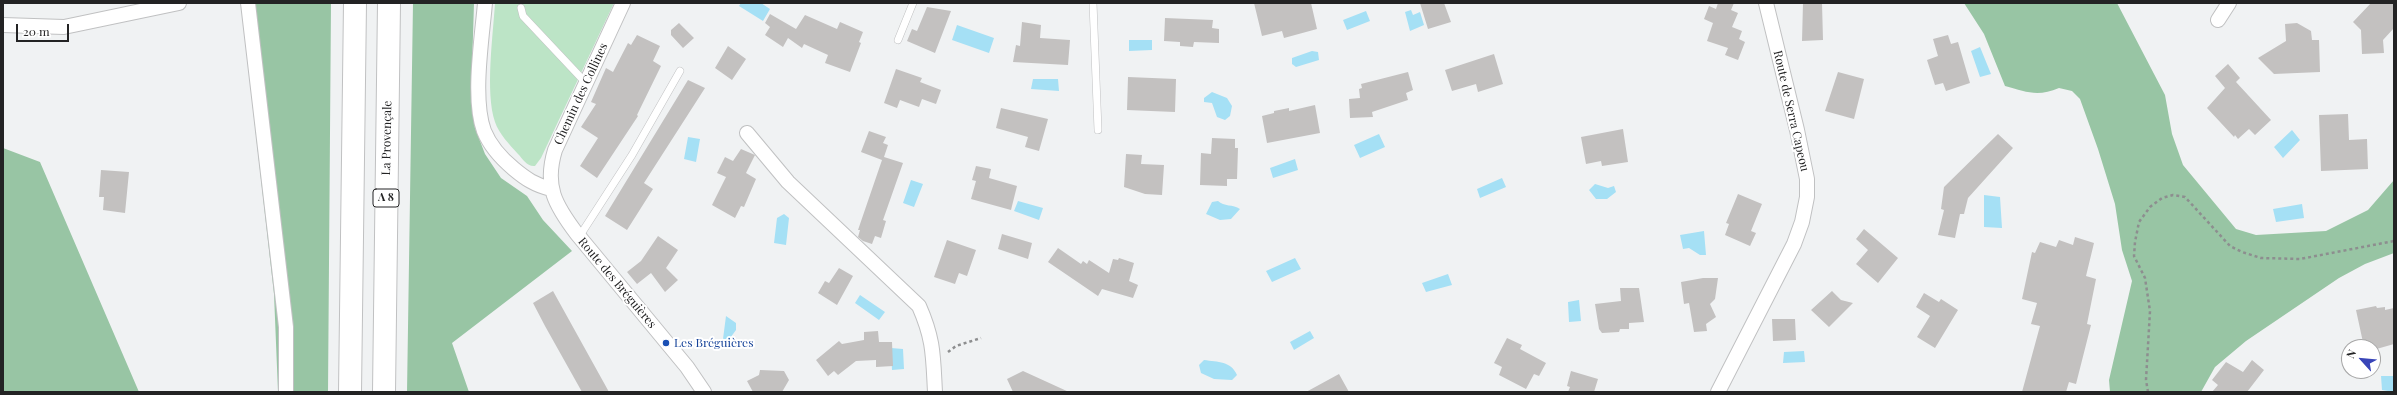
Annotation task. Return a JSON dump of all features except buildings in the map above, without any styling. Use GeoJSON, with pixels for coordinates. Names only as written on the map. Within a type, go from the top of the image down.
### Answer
{"type":"FeatureCollection","features":[{"type":"Feature","properties":{"kind":"highway"},"geometry":{"type":"LineString","coordinates":[[350,392],[355,3]]}},
{"type":"Feature","properties":{"kind":"highway","name":"La Provençale"},"geometry":{"type":"LineString","coordinates":[[384,392],[389,3]]}},
{"type":"Feature","properties":{"kind":"street"},"geometry":{"type":"LineString","coordinates":[[3,25],[64,27],[179,3]]}},
{"type":"Feature","properties":{"kind":"street"},"geometry":{"type":"LineString","coordinates":[[248,3],[286,327],[286,392]]}},
{"type":"Feature","properties":{"kind":"street"},"geometry":{"type":"LineString","coordinates":[[485,3],[480,112],[484,131],[493,147],[509,164],[531,183],[551,189]]}},
{"type":"Feature","properties":{"kind":"street","name":"Chemin des Collines"},"geometry":{"type":"LineString","coordinates":[[551,189],[550,175],[556,150],[586,82],[624,3]]}},
{"type":"Feature","properties":{"kind":"street","name":"Route de Serra Capeou"},"geometry":{"type":"LineString","coordinates":[[1718,392],[1794,244],[1802,222],[1807,197],[1807,179],[1797,130],[1766,3]]}},
{"type":"Feature","properties":{"kind":"street"},"geometry":{"type":"LineString","coordinates":[[2218,20],[2229,3]]}},
{"type":"Feature","properties":{"kind":"street"},"geometry":{"type":"LineString","coordinates":[[747,133],[788,182],[919,306],[929,329],[935,362],[935,392]]}},
{"type":"Feature","properties":{"kind":"street","name":"Route des Bréguières"},"geometry":{"type":"LineString","coordinates":[[551,189],[562,214],[579,238],[687,368],[704,392]]}},
{"type":"Feature","properties":{"kind":"lane"},"geometry":{"type":"LineString","coordinates":[[898,40],[913,3]]}},
{"type":"Feature","properties":{"kind":"lane"},"geometry":{"type":"LineString","coordinates":[[1092,3],[1098,130]]}},
{"type":"Feature","properties":{"kind":"lane"},"geometry":{"type":"LineString","coordinates":[[521,8],[523,16],[586,82]]}},
{"type":"Feature","properties":{"kind":"lane"},"geometry":{"type":"LineString","coordinates":[[579,238],[632,156],[680,71]]}},
{"type":"Feature","properties":{"kind":"path"},"geometry":{"type":"LineString","coordinates":[[2148,392],[2146,380],[2150,311],[2144,278],[2134,256],[2135,242],[2139,222],[2150,207],[2162,198],[2173,195],[2185,197],[2230,246],[2242,252],[2261,258],[2300,259],[2394,241]]}},
{"type":"Feature","properties":{"kind":"path"},"geometry":{"type":"LineString","coordinates":[[935,362],[956,346],[981,338]]}},
{"type":"Feature","properties":{"kind":"green space"},"geometry":{"type":"Polygon","coordinates":[[[241,3],[331,3],[328,392],[278,392],[274,294],[241,3]]]}},
{"type":"Feature","properties":{"kind":"green space"},"geometry":{"type":"Polygon","coordinates":[[[413,3],[474,3],[471,101],[475,128],[485,154],[501,178],[527,196],[543,220],[572,251],[452,343],[469,392],[407,392],[413,3]]]}},
{"type":"Feature","properties":{"kind":"green space"},"geometry":{"type":"Polygon","coordinates":[[[495,3],[614,3],[541,158],[535,166],[527,164],[508,143],[495,122],[492,110],[490,80],[495,3]]]}},
{"type":"Feature","properties":{"kind":"green space"},"geometry":{"type":"Polygon","coordinates":[[[1964,3],[2117,3],[2165,95],[2172,134],[2183,165],[2236,229],[2256,235],[2326,231],[2368,210],[2394,180],[2394,253],[2365,264],[2339,278],[2246,341],[2215,367],[2201,392],[2110,392],[2109,380],[2132,281],[2122,250],[2115,204],[2098,149],[2080,99],[2072,91],[2059,88],[2052,91],[2032,93],[2005,86],[1984,34],[1964,3]]]}},
{"type":"Feature","properties":{"kind":"green space"},"geometry":{"type":"Polygon","coordinates":[[[3,148],[40,162],[139,392],[3,392],[3,148]]]}},
{"type":"Feature","properties":{"kind":"water"},"geometry":{"type":"Polygon","coordinates":[[[741,3],[761,3],[770,9],[763,21],[739,6],[741,3]]]}},
{"type":"Feature","properties":{"kind":"water"},"geometry":{"type":"Polygon","coordinates":[[[1411,10],[1413,15],[1420,12],[1424,25],[1410,31],[1405,12],[1411,10]]]}},
{"type":"Feature","properties":{"kind":"water"},"geometry":{"type":"Polygon","coordinates":[[[1366,11],[1370,21],[1347,30],[1343,20],[1366,11]]]}},
{"type":"Feature","properties":{"kind":"water"},"geometry":{"type":"Polygon","coordinates":[[[957,25],[994,38],[989,53],[952,40],[957,25]]]}},
{"type":"Feature","properties":{"kind":"water"},"geometry":{"type":"Polygon","coordinates":[[[1129,40],[1152,40],[1152,50],[1129,51],[1129,40]]]}},
{"type":"Feature","properties":{"kind":"water"},"geometry":{"type":"Polygon","coordinates":[[[1980,47],[1991,74],[1980,77],[1971,51],[1980,47]]]}},
{"type":"Feature","properties":{"kind":"water"},"geometry":{"type":"Polygon","coordinates":[[[1312,51],[1318,52],[1319,60],[1296,67],[1292,64],[1292,58],[1312,51]]]}},
{"type":"Feature","properties":{"kind":"water"},"geometry":{"type":"Polygon","coordinates":[[[1033,79],[1058,79],[1059,91],[1031,89],[1033,79]]]}},
{"type":"Feature","properties":{"kind":"water"},"geometry":{"type":"Polygon","coordinates":[[[1212,92],[1227,98],[1232,106],[1230,116],[1225,120],[1217,117],[1212,103],[1204,102],[1204,98],[1212,92]]]}},
{"type":"Feature","properties":{"kind":"water"},"geometry":{"type":"Polygon","coordinates":[[[2292,130],[2300,140],[2283,158],[2274,147],[2292,130]]]}},
{"type":"Feature","properties":{"kind":"water"},"geometry":{"type":"Polygon","coordinates":[[[1379,134],[1385,147],[1360,158],[1354,145],[1379,134]]]}},
{"type":"Feature","properties":{"kind":"water"},"geometry":{"type":"Polygon","coordinates":[[[688,137],[700,139],[696,162],[684,159],[688,137]]]}},
{"type":"Feature","properties":{"kind":"water"},"geometry":{"type":"Polygon","coordinates":[[[1295,159],[1298,170],[1273,178],[1270,168],[1295,159]]]}},
{"type":"Feature","properties":{"kind":"water"},"geometry":{"type":"Polygon","coordinates":[[[1502,178],[1506,187],[1480,198],[1477,189],[1502,178]]]}},
{"type":"Feature","properties":{"kind":"water"},"geometry":{"type":"Polygon","coordinates":[[[911,180],[923,184],[914,207],[903,203],[911,180]]]}},
{"type":"Feature","properties":{"kind":"water"},"geometry":{"type":"Polygon","coordinates":[[[1595,184],[1608,188],[1614,186],[1616,192],[1607,199],[1596,199],[1589,190],[1595,184]]]}},
{"type":"Feature","properties":{"kind":"water"},"geometry":{"type":"Polygon","coordinates":[[[1984,195],[2000,197],[2002,228],[1984,227],[1984,195]]]}},
{"type":"Feature","properties":{"kind":"water"},"geometry":{"type":"Polygon","coordinates":[[[1018,201],[1043,208],[1039,220],[1014,211],[1018,201]]]}},
{"type":"Feature","properties":{"kind":"water"},"geometry":{"type":"Polygon","coordinates":[[[1218,201],[1240,209],[1231,219],[1220,220],[1206,214],[1212,202],[1218,201]]]}},
{"type":"Feature","properties":{"kind":"water"},"geometry":{"type":"Polygon","coordinates":[[[2302,204],[2304,218],[2276,222],[2273,209],[2302,204]]]}},
{"type":"Feature","properties":{"kind":"water"},"geometry":{"type":"Polygon","coordinates":[[[784,214],[789,218],[786,245],[774,243],[777,218],[784,214]]]}},
{"type":"Feature","properties":{"kind":"water"},"geometry":{"type":"Polygon","coordinates":[[[1704,231],[1706,255],[1700,255],[1689,248],[1683,249],[1680,235],[1704,231]]]}},
{"type":"Feature","properties":{"kind":"water"},"geometry":{"type":"Polygon","coordinates":[[[1295,258],[1301,269],[1272,282],[1266,271],[1295,258]]]}},
{"type":"Feature","properties":{"kind":"water"},"geometry":{"type":"Polygon","coordinates":[[[1448,274],[1452,285],[1426,292],[1422,283],[1448,274]]]}},
{"type":"Feature","properties":{"kind":"water"},"geometry":{"type":"Polygon","coordinates":[[[860,295],[885,312],[879,320],[855,303],[860,295]]]}},
{"type":"Feature","properties":{"kind":"water"},"geometry":{"type":"Polygon","coordinates":[[[1579,300],[1581,321],[1569,322],[1568,302],[1579,300]]]}},
{"type":"Feature","properties":{"kind":"water"},"geometry":{"type":"Polygon","coordinates":[[[726,316],[736,323],[736,330],[728,341],[723,339],[726,316]]]}},
{"type":"Feature","properties":{"kind":"water"},"geometry":{"type":"Polygon","coordinates":[[[1310,331],[1314,338],[1294,350],[1290,342],[1310,331]]]}},
{"type":"Feature","properties":{"kind":"water"},"geometry":{"type":"Polygon","coordinates":[[[891,348],[903,349],[904,369],[892,370],[891,348]]]}},
{"type":"Feature","properties":{"kind":"water"},"geometry":{"type":"Polygon","coordinates":[[[1804,351],[1805,362],[1783,363],[1784,352],[1804,351]]]}},
{"type":"Feature","properties":{"kind":"water"},"geometry":{"type":"Polygon","coordinates":[[[1204,360],[1224,363],[1231,367],[1237,375],[1232,380],[1214,379],[1201,373],[1199,365],[1204,360]]]}},
{"type":"Feature","properties":{"kind":"water"},"geometry":{"type":"Polygon","coordinates":[[[2381,376],[2394,376],[2394,392],[2382,390],[2381,376]]]}},
{"type":"Feature","properties":{"kind":"place","name":"Les Bréguières"},"geometry":{"type":"Point","coordinates":[666,343]}}]}
